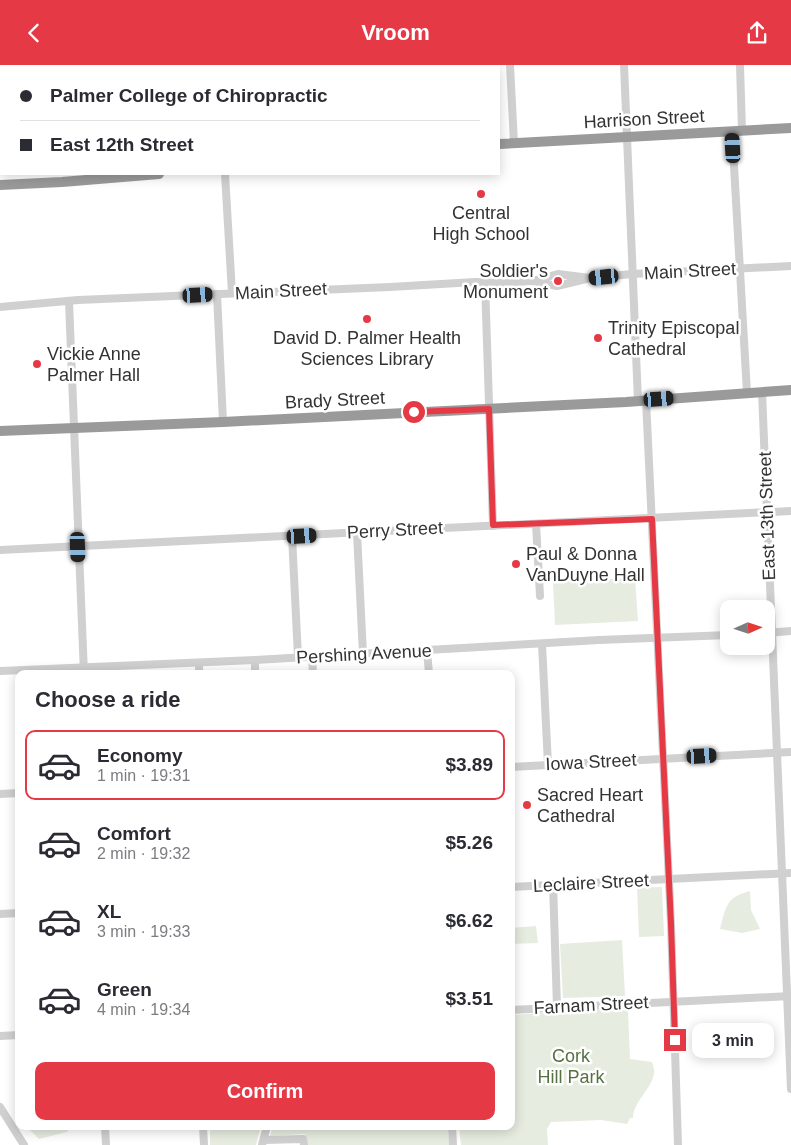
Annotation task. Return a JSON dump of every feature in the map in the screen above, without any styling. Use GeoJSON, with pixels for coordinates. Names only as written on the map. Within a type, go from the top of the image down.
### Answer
{"type":"FeatureCollection","features":[{"type":"Feature","properties":{"kind":"highway","name":"Harrison Street"},"geometry":{"type":"LineString","coordinates":[[500,144],[791,128]]}},
{"type":"Feature","properties":{"kind":"highway"},"geometry":{"type":"LineString","coordinates":[[0,185],[147,175]]}},
{"type":"Feature","properties":{"kind":"highway","name":"Brady Street"},"geometry":{"type":"LineString","coordinates":[[0,431],[489,409],[791,391]]}},
{"type":"Feature","properties":{"kind":"street"},"geometry":{"type":"LineString","coordinates":[[510,65],[514,143]]}},
{"type":"Feature","properties":{"kind":"street"},"geometry":{"type":"LineString","coordinates":[[624,65],[632,274],[652,519],[658,637],[674,1001],[678,1145]]}},
{"type":"Feature","properties":{"kind":"street"},"geometry":{"type":"LineString","coordinates":[[740,65],[737,131],[740,269],[747,393]]}},
{"type":"Feature","properties":{"kind":"street"},"geometry":{"type":"LineString","coordinates":[[225,175],[232,293]]}},
{"type":"Feature","properties":{"kind":"street","name":"Main Street"},"geometry":{"type":"LineString","coordinates":[[0,307],[232,293],[484,282],[532,281],[557,286],[590,278],[632,274],[791,266]]}},
{"type":"Feature","properties":{"kind":"street","name":"Main Street"},"geometry":{"type":"LineString","coordinates":[[532,281],[558,274],[590,278]]}},
{"type":"Feature","properties":{"kind":"street"},"geometry":{"type":"LineString","coordinates":[[484,282],[493,525]]}},
{"type":"Feature","properties":{"kind":"street"},"geometry":{"type":"LineString","coordinates":[[218,294],[222,422]]}},
{"type":"Feature","properties":{"kind":"street"},"geometry":{"type":"LineString","coordinates":[[69,302],[84,670]]}},
{"type":"Feature","properties":{"kind":"street","name":"East 13th Street"},"geometry":{"type":"LineString","coordinates":[[762,392],[768,600]]}},
{"type":"Feature","properties":{"kind":"street","name":"Perry Street"},"geometry":{"type":"LineString","coordinates":[[0,550],[791,511]]}},
{"type":"Feature","properties":{"kind":"street"},"geometry":{"type":"LineString","coordinates":[[536,524],[540,596]]}},
{"type":"Feature","properties":{"kind":"street"},"geometry":{"type":"LineString","coordinates":[[357,533],[363,654]]}},
{"type":"Feature","properties":{"kind":"street"},"geometry":{"type":"LineString","coordinates":[[292,536],[298,657]]}},
{"type":"Feature","properties":{"kind":"street"},"geometry":{"type":"LineString","coordinates":[[775,632],[791,631]]}},
{"type":"Feature","properties":{"kind":"street","name":"Pershing Avenue"},"geometry":{"type":"LineString","coordinates":[[98,670],[542,643],[720,635]]}},
{"type":"Feature","properties":{"kind":"street"},"geometry":{"type":"LineString","coordinates":[[542,643],[548,765]]}},
{"type":"Feature","properties":{"kind":"street"},"geometry":{"type":"LineString","coordinates":[[427,650],[428,670]]}},
{"type":"Feature","properties":{"kind":"street","name":"East 13th Street"},"geometry":{"type":"LineString","coordinates":[[771,655],[789,996],[791,1089]]}},
{"type":"Feature","properties":{"kind":"street"},"geometry":{"type":"LineString","coordinates":[[312,657],[313,670]]}},
{"type":"Feature","properties":{"kind":"street"},"geometry":{"type":"LineString","coordinates":[[254,660],[255,670]]}},
{"type":"Feature","properties":{"kind":"street"},"geometry":{"type":"LineString","coordinates":[[199,663],[199,670]]}},
{"type":"Feature","properties":{"kind":"street","name":"Pershing Avenue"},"geometry":{"type":"LineString","coordinates":[[0,671],[15,671]]}},
{"type":"Feature","properties":{"kind":"street","name":"Iowa Street"},"geometry":{"type":"LineString","coordinates":[[515,767],[791,752]]}},
{"type":"Feature","properties":{"kind":"street"},"geometry":{"type":"LineString","coordinates":[[0,794],[15,793]]}},
{"type":"Feature","properties":{"kind":"street","name":"Leclaire Street"},"geometry":{"type":"LineString","coordinates":[[515,887],[791,873]]}},
{"type":"Feature","properties":{"kind":"street"},"geometry":{"type":"LineString","coordinates":[[553,885],[558,1007]]}},
{"type":"Feature","properties":{"kind":"street"},"geometry":{"type":"LineString","coordinates":[[0,914],[15,913]]}},
{"type":"Feature","properties":{"kind":"street","name":"Farnam Street"},"geometry":{"type":"LineString","coordinates":[[515,1010],[789,996]]}},
{"type":"Feature","properties":{"kind":"street"},"geometry":{"type":"LineString","coordinates":[[0,1036],[15,1035]]}},
{"type":"Feature","properties":{"kind":"street"},"geometry":{"type":"LineString","coordinates":[[0,1107],[24,1145]]}},
{"type":"Feature","properties":{"kind":"street"},"geometry":{"type":"LineString","coordinates":[[105,1130],[106,1145]]}},
{"type":"Feature","properties":{"kind":"street"},"geometry":{"type":"LineString","coordinates":[[203,1130],[204,1145]]}},
{"type":"Feature","properties":{"kind":"street"},"geometry":{"type":"LineString","coordinates":[[452,1130],[453,1145]]}},
{"type":"Feature","properties":{"kind":"street"},"geometry":{"type":"LineString","coordinates":[[263,1142],[303,1139],[304,1145]]}},
{"type":"Feature","properties":{"kind":"green space"},"geometry":{"type":"Polygon","coordinates":[[[635,578],[638,621],[555,625],[553,582],[635,578]]]}},
{"type":"Feature","properties":{"kind":"green space"},"geometry":{"type":"Polygon","coordinates":[[[662,887],[664,936],[639,937],[637,888],[662,887]]]}},
{"type":"Feature","properties":{"kind":"green space"},"geometry":{"type":"Polygon","coordinates":[[[750,891],[751,910],[760,929],[742,933],[720,929],[728,904],[736,896],[750,891]]]}},
{"type":"Feature","properties":{"kind":"green space"},"geometry":{"type":"Polygon","coordinates":[[[536,926],[538,943],[515,944],[515,928],[536,926]]]}},
{"type":"Feature","properties":{"kind":"green space","name":"Cork Hill Park"},"geometry":{"type":"Polygon","coordinates":[[[622,940],[625,996],[563,998],[560,944],[622,940]]]}},
{"type":"Feature","properties":{"kind":"green space","name":"Cork Hill Park"},"geometry":{"type":"Polygon","coordinates":[[[589,1010],[628,1010],[630,1059],[652,1062],[654,1071],[652,1080],[636,1107],[633,1118],[630,1118],[627,1124],[601,1120],[551,1122],[547,1129],[548,1145],[461,1145],[459,1130],[515,1130],[515,1015],[589,1010]]]}},
{"type":"Feature","properties":{"kind":"green space"},"geometry":{"type":"Polygon","coordinates":[[[30,1130],[68,1130],[67,1132],[39,1139],[30,1130]]]}},
{"type":"Feature","properties":{"kind":"green space"},"geometry":{"type":"Polygon","coordinates":[[[210,1130],[260,1130],[256,1145],[210,1145],[210,1130]]]}},
{"type":"Feature","properties":{"kind":"green space"},"geometry":{"type":"Polygon","coordinates":[[[272,1130],[448,1130],[449,1145],[307,1145],[305,1134],[270,1136],[272,1130]]]}},
{"type":"Feature","properties":{"kind":"place","name":"Central High School"},"geometry":{"type":"Point","coordinates":[481,194]}},
{"type":"Feature","properties":{"kind":"place","name":"Soldier's Monument"},"geometry":{"type":"Point","coordinates":[558,281]}},
{"type":"Feature","properties":{"kind":"place","name":"David D. Palmer Health Sciences Library"},"geometry":{"type":"Point","coordinates":[367,319]}},
{"type":"Feature","properties":{"kind":"place","name":"Trinity Episcopal Cathedral"},"geometry":{"type":"Point","coordinates":[598,338]}},
{"type":"Feature","properties":{"kind":"place","name":"Vickie Anne Palmer Hall"},"geometry":{"type":"Point","coordinates":[37,364]}},
{"type":"Feature","properties":{"kind":"place","name":"Paul & Donna VanDuyne Hall"},"geometry":{"type":"Point","coordinates":[516,564]}},
{"type":"Feature","properties":{"kind":"place","name":"Sacred Heart Cathedral"},"geometry":{"type":"Point","coordinates":[527,805]}},
{"type":"Feature","properties":{"kind":"route"},"geometry":{"type":"LineString","coordinates":[[414,412],[489,409],[493,525],[652,519],[675,1040]]}}]}
